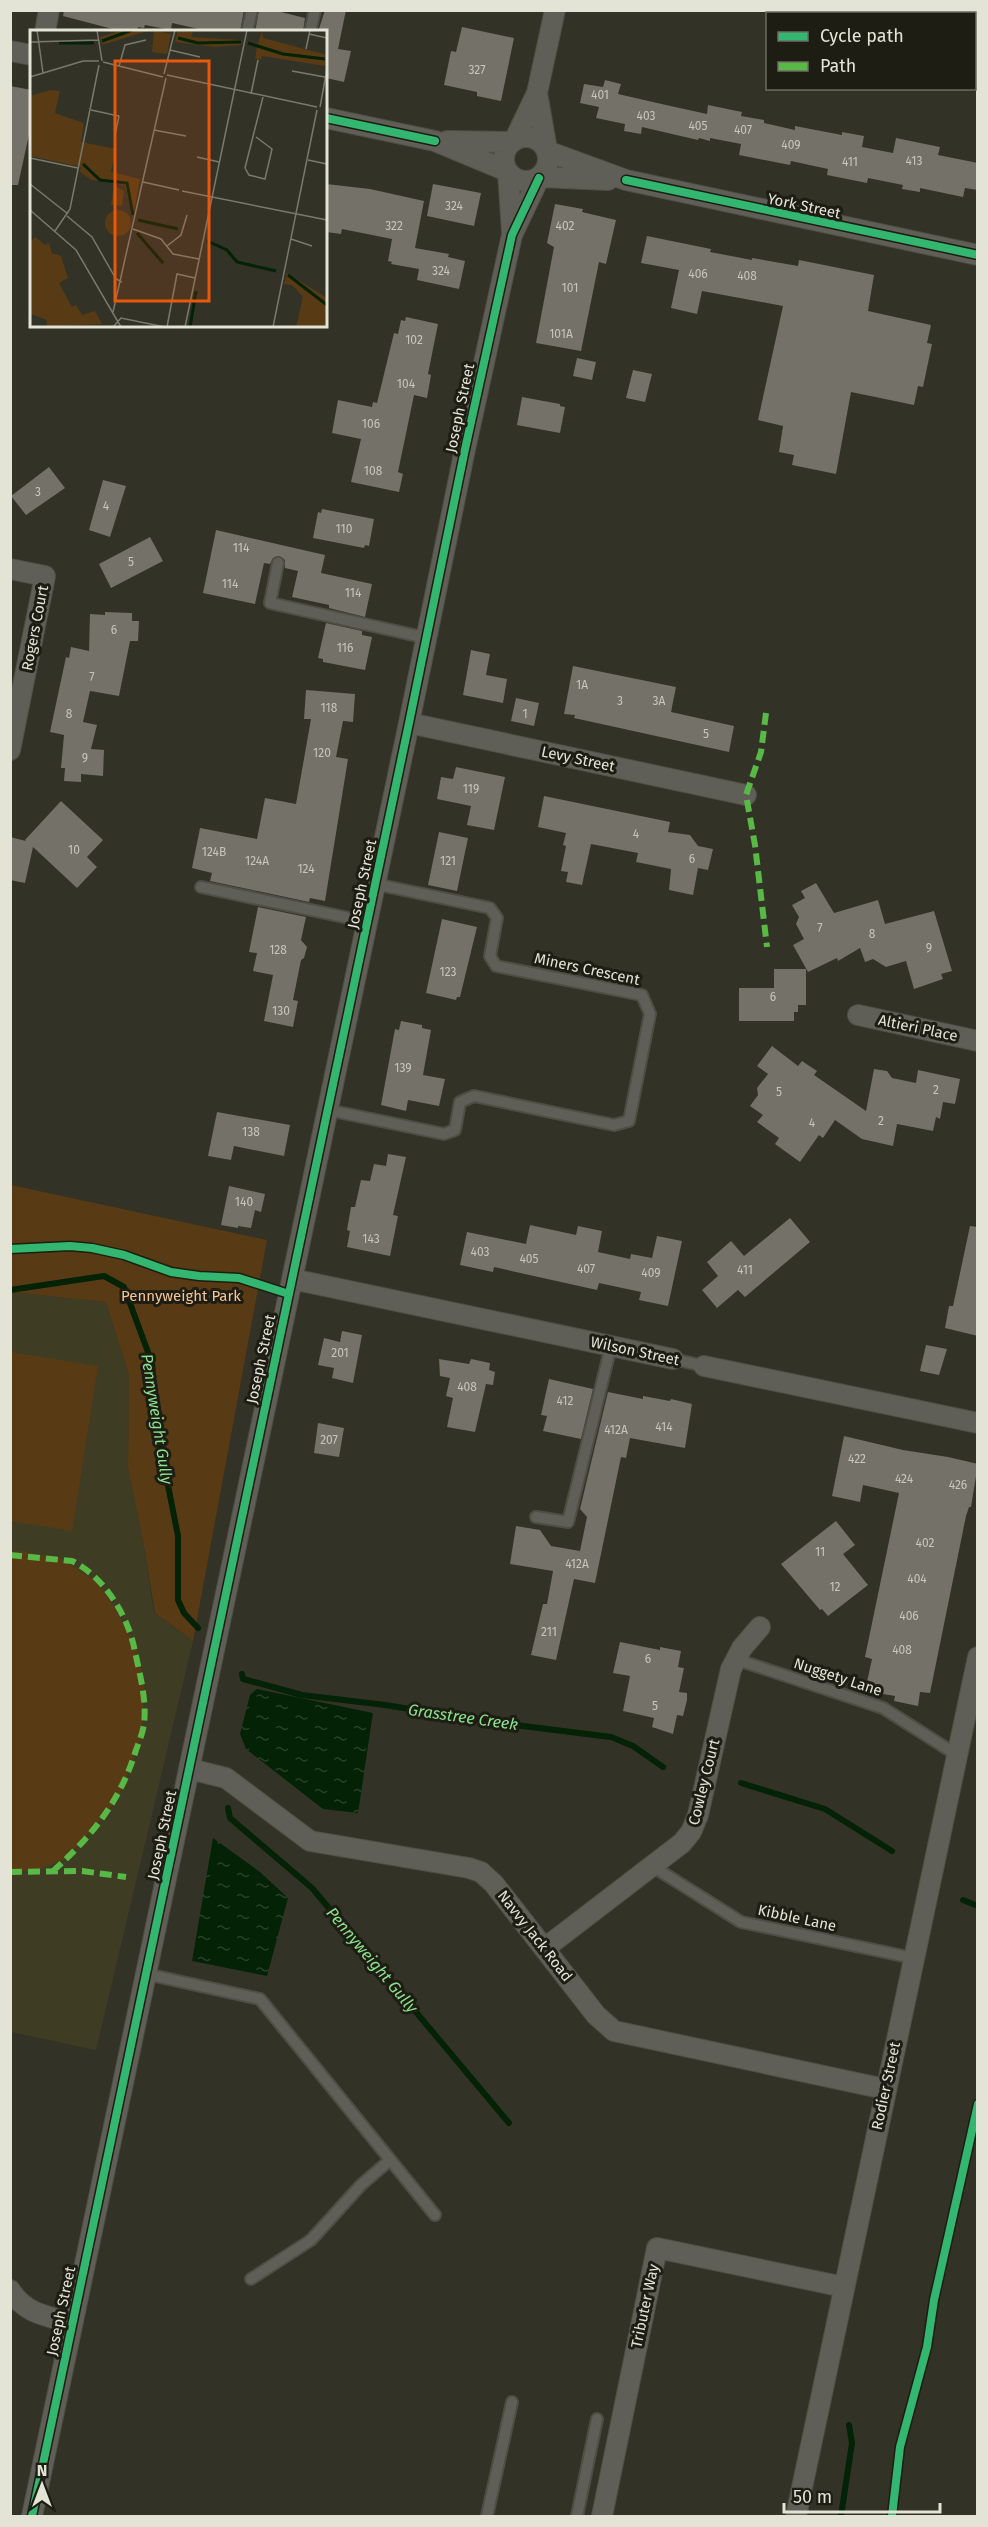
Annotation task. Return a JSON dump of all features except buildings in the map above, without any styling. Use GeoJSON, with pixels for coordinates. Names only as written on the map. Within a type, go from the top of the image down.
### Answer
{"type":"FeatureCollection","features":[{"type":"Feature","properties":{"kind":"street"},"geometry":{"type":"LineString","coordinates":[[45,30],[49,10]]}},
{"type":"Feature","properties":{"kind":"street"},"geometry":{"type":"LineString","coordinates":[[508,172],[504,156],[537,93],[555,10]]}},
{"type":"Feature","properties":{"kind":"street"},"geometry":{"type":"LineString","coordinates":[[10,51],[30,55]]}},
{"type":"Feature","properties":{"kind":"street"},"geometry":{"type":"LineString","coordinates":[[327,118],[435,141],[508,172],[519,180],[526,181],[540,177],[547,168],[547,150],[537,93]]}},
{"type":"Feature","properties":{"kind":"street"},"geometry":{"type":"LineString","coordinates":[[435,141],[513,141],[524,137],[535,138],[547,150]]}},
{"type":"Feature","properties":{"kind":"street","name":"York Street"},"geometry":{"type":"LineString","coordinates":[[547,150],[626,180],[978,255]]}},
{"type":"Feature","properties":{"kind":"street","name":"Joseph Street"},"geometry":{"type":"LineString","coordinates":[[508,172],[512,235]]}},
{"type":"Feature","properties":{"kind":"street","name":"York Street"},"geometry":{"type":"LineString","coordinates":[[540,177],[626,180]]}},
{"type":"Feature","properties":{"kind":"street","name":"Joseph Street"},"geometry":{"type":"LineString","coordinates":[[32,2517],[368,922],[464,454],[512,235],[540,177]]}},
{"type":"Feature","properties":{"kind":"street","name":"Rogers Court"},"geometry":{"type":"LineString","coordinates":[[10,569],[45,576],[10,750]]}},
{"type":"Feature","properties":{"kind":"street","name":"Levy Street"},"geometry":{"type":"LineString","coordinates":[[409,723],[746,795]]}},
{"type":"Feature","properties":{"kind":"street","name":"Altieri Place"},"geometry":{"type":"LineString","coordinates":[[858,1016],[978,1041]]}},
{"type":"Feature","properties":{"kind":"street","name":"Wilson Street"},"geometry":{"type":"LineString","coordinates":[[292,1279],[673,1359]]}},
{"type":"Feature","properties":{"kind":"street","name":"Wilson Street"},"geometry":{"type":"LineString","coordinates":[[704,1366],[978,1423]]}},
{"type":"Feature","properties":{"kind":"street","name":"Cowley Court"},"geometry":{"type":"LineString","coordinates":[[545,1948],[682,1843],[694,1828],[725,1688],[735,1659],[760,1627]]}},
{"type":"Feature","properties":{"kind":"street","name":"Rodier Street"},"geometry":{"type":"LineString","coordinates":[[796,2517],[978,1657]]}},
{"type":"Feature","properties":{"kind":"street","name":"Navvy Jack Road"},"geometry":{"type":"LineString","coordinates":[[190,1769],[226,1778],[310,1841],[478,1870],[494,1884],[602,2022],[614,2031],[885,2089]]}},
{"type":"Feature","properties":{"kind":"street","name":"Tributer Way"},"geometry":{"type":"LineString","coordinates":[[602,2517],[657,2248],[843,2287]]}},
{"type":"Feature","properties":{"kind":"street"},"geometry":{"type":"LineString","coordinates":[[10,2290],[28,2310],[72,2323]]}},
{"type":"Feature","properties":{"kind":"lane"},"geometry":{"type":"LineString","coordinates":[[248,30],[252,10]]}},
{"type":"Feature","properties":{"kind":"lane"},"geometry":{"type":"LineString","coordinates":[[310,30],[315,10]]}},
{"type":"Feature","properties":{"kind":"lane"},"geometry":{"type":"LineString","coordinates":[[278,563],[270,603],[427,638]]}},
{"type":"Feature","properties":{"kind":"lane","name":"Miners Crescent"},"geometry":{"type":"LineString","coordinates":[[328,1110],[444,1134],[455,1130],[460,1102],[474,1096],[614,1125],[629,1121],[651,1014],[642,995],[496,966],[490,956],[497,918],[490,908],[375,884]]}},
{"type":"Feature","properties":{"kind":"lane"},"geometry":{"type":"LineString","coordinates":[[201,887],[368,922]]}},
{"type":"Feature","properties":{"kind":"lane"},"geometry":{"type":"LineString","coordinates":[[536,1517],[568,1522],[611,1346]]}},
{"type":"Feature","properties":{"kind":"lane","name":"Wilson Street"},"geometry":{"type":"LineString","coordinates":[[673,1359],[704,1366]]}},
{"type":"Feature","properties":{"kind":"lane","name":"Nuggety Lane"},"geometry":{"type":"LineString","coordinates":[[735,1659],[883,1708],[957,1755]]}},
{"type":"Feature","properties":{"kind":"lane","name":"Kibble Lane"},"geometry":{"type":"LineString","coordinates":[[652,1866],[741,1922],[913,1958]]}},
{"type":"Feature","properties":{"kind":"lane"},"geometry":{"type":"LineString","coordinates":[[146,1974],[260,1999],[435,2215]]}},
{"type":"Feature","properties":{"kind":"lane"},"geometry":{"type":"LineString","coordinates":[[251,2279],[311,2240],[361,2185],[390,2160]]}},
{"type":"Feature","properties":{"kind":"lane"},"geometry":{"type":"LineString","coordinates":[[487,2517],[512,2402]]}},
{"type":"Feature","properties":{"kind":"lane"},"geometry":{"type":"LineString","coordinates":[[577,2517],[597,2419]]}},
{"type":"Feature","properties":{"kind":"shaded area"},"geometry":{"type":"Polygon","coordinates":[[[11,1292],[106,1302],[129,1375],[128,1468],[144,1546],[154,1613],[193,1641],[96,2050],[11,2032],[11,1292]]]}},
{"type":"Feature","properties":{"kind":"green space","name":"Pennyweight Park"},"geometry":{"type":"Polygon","coordinates":[[[11,1185],[267,1240],[193,1641],[155,1613],[128,1468],[129,1375],[106,1302],[11,1292],[11,1185]]]}},
{"type":"Feature","properties":{"kind":"green space"},"geometry":{"type":"Polygon","coordinates":[[[10,1352],[98,1366],[72,1531],[11,1521],[10,1352]]]}},
{"type":"Feature","properties":{"kind":"green space"},"geometry":{"type":"Polygon","coordinates":[[[18,1551],[60,1558],[97,1582],[116,1610],[137,1651],[145,1691],[141,1738],[117,1800],[67,1858],[33,1872],[10,1869],[10,1552],[18,1551]]]}},
{"type":"Feature","properties":{"kind":"water"},"geometry":{"type":"Polygon","coordinates":[[[257,1689],[373,1713],[358,1813],[323,1809],[246,1749],[240,1734],[250,1695],[257,1689]]]}},
{"type":"Feature","properties":{"kind":"water"},"geometry":{"type":"Polygon","coordinates":[[[213,1838],[260,1872],[288,1898],[267,1976],[192,1961],[213,1838]]]}},
{"type":"Feature","properties":{"kind":"waterway","name":"Pennyweight Gully"},"geometry":{"type":"LineString","coordinates":[[10,1290],[104,1276],[124,1287],[152,1363],[158,1435],[178,1536],[178,1600],[184,1613],[198,1628]]}},
{"type":"Feature","properties":{"kind":"waterway","name":"Grasstree Creek"},"geometry":{"type":"LineString","coordinates":[[242,1674],[243,1679],[302,1695],[611,1737],[633,1746],[663,1767]]}},
{"type":"Feature","properties":{"kind":"waterway","name":"Grasstree Creek"},"geometry":{"type":"LineString","coordinates":[[741,1783],[825,1809],[892,1851]]}},
{"type":"Feature","properties":{"kind":"waterway","name":"Pennyweight Gully"},"geometry":{"type":"LineString","coordinates":[[228,1808],[230,1818],[312,1888],[509,2123]]}},
{"type":"Feature","properties":{"kind":"waterway","name":"Grasstree Creek"},"geometry":{"type":"LineString","coordinates":[[963,1900],[978,1906]]}},
{"type":"Feature","properties":{"kind":"waterway","name":"Pennyweight Gully"},"geometry":{"type":"LineString","coordinates":[[841,2516],[852,2443],[849,2425]]}},
{"type":"Feature","properties":{"kind":"marked path"},"geometry":{"type":"LineString","coordinates":[[766,713],[761,752],[746,795],[755,845],[767,947]]}},
{"type":"Feature","properties":{"kind":"marked path"},"geometry":{"type":"LineString","coordinates":[[10,1555],[72,1561],[94,1576],[112,1597],[131,1634],[143,1695],[145,1714],[143,1730],[122,1786],[92,1831],[52,1872]]}},
{"type":"Feature","properties":{"kind":"marked path"},"geometry":{"type":"LineString","coordinates":[[10,1872],[82,1871],[126,1877]]}},
{"type":"Feature","properties":{"kind":"cycle path"},"geometry":{"type":"LineString","coordinates":[[327,118],[435,141]]}},
{"type":"Feature","properties":{"kind":"cycle path"},"geometry":{"type":"LineString","coordinates":[[32,2516],[464,454],[512,235],[539,178]]}},
{"type":"Feature","properties":{"kind":"cycle path"},"geometry":{"type":"LineString","coordinates":[[626,180],[978,255]]}},
{"type":"Feature","properties":{"kind":"cycle path"},"geometry":{"type":"LineString","coordinates":[[10,1249],[70,1246],[92,1248],[124,1255],[171,1272],[239,1278],[289,1294]]}},
{"type":"Feature","properties":{"kind":"cycle path"},"geometry":{"type":"LineString","coordinates":[[892,2516],[900,2447],[927,2347],[934,2300],[978,2104]]}}]}
